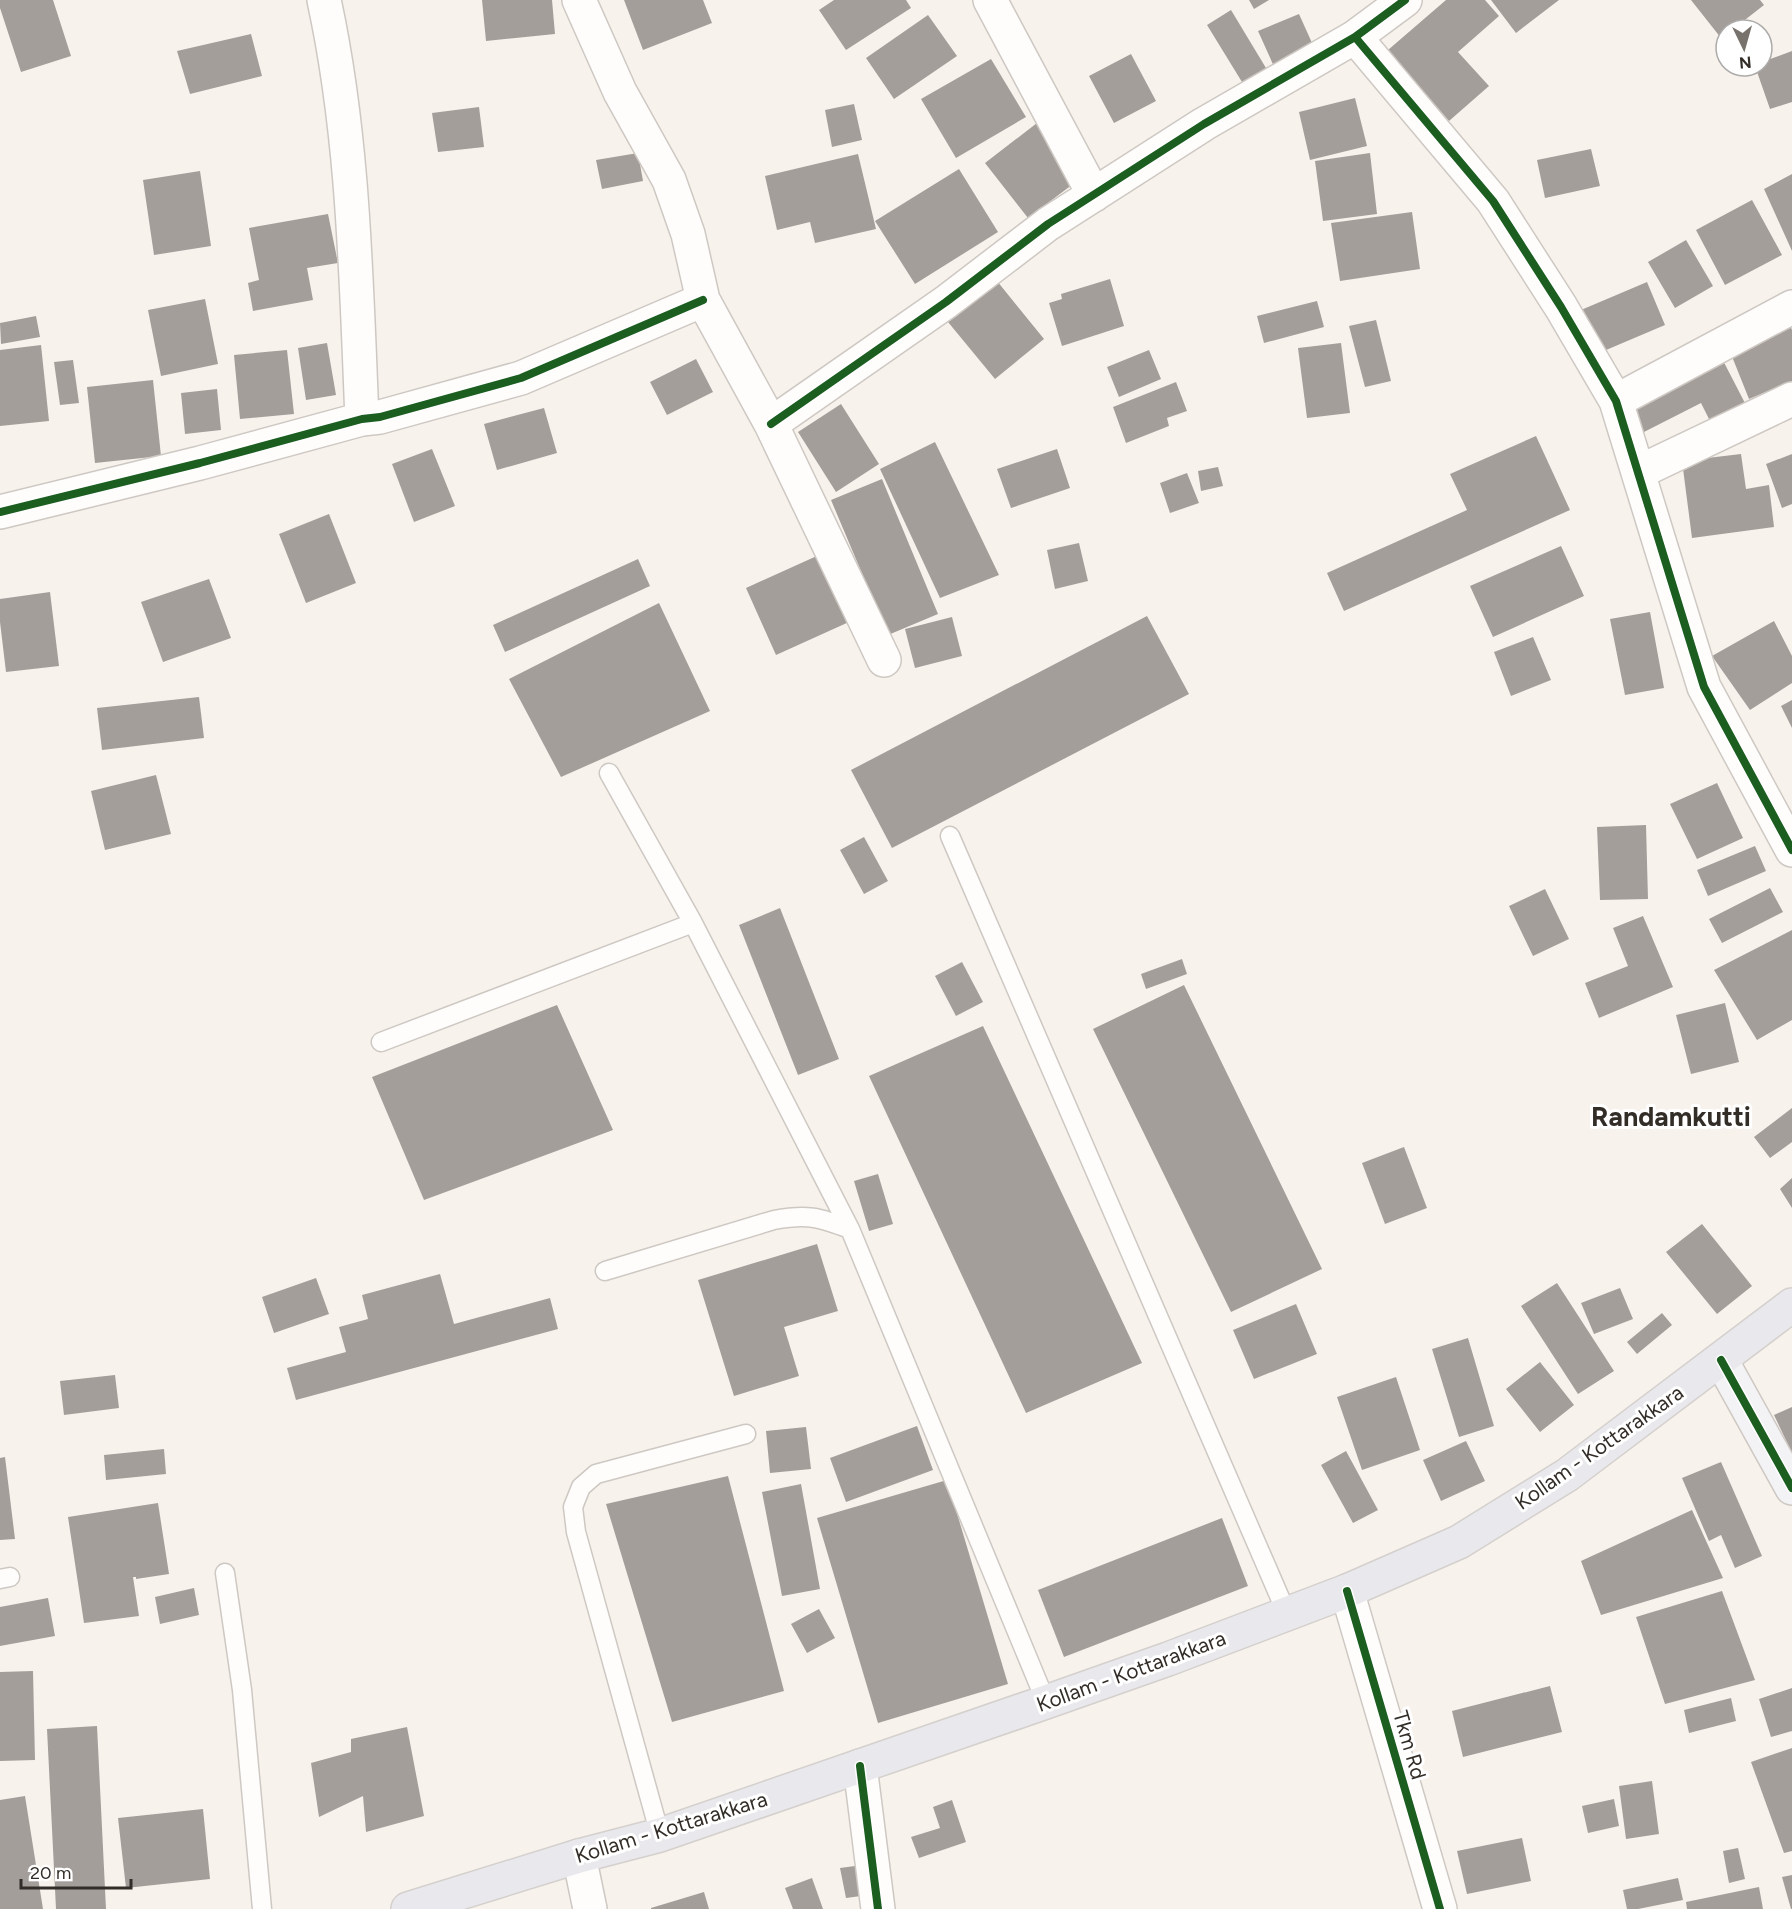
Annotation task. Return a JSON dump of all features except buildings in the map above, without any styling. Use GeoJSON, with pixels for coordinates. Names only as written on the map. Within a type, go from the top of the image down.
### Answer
{"type":"FeatureCollection","features":[{"type":"Feature","properties":{"kind":"main road","name":"Kollam - Kottarakkara"},"geometry":{"type":"LineString","coordinates":[[408,1909],[579,1856],[660,1834],[1046,1702],[1347,1591],[1460,1542],[1567,1475],[1792,1305]]}},
{"type":"Feature","properties":{"kind":"street"},"geometry":{"type":"LineString","coordinates":[[324,0],[350,174],[362,419]]}},
{"type":"Feature","properties":{"kind":"street"},"geometry":{"type":"LineString","coordinates":[[579,0],[620,92],[669,180],[688,234],[703,300],[771,424],[884,660]]}},
{"type":"Feature","properties":{"kind":"street"},"geometry":{"type":"LineString","coordinates":[[990,0],[1094,195]]}},
{"type":"Feature","properties":{"kind":"street"},"geometry":{"type":"LineString","coordinates":[[771,424],[946,302],[1048,224],[1204,124],[1355,37],[1405,0]]}},
{"type":"Feature","properties":{"kind":"street"},"geometry":{"type":"LineString","coordinates":[[1355,37],[1493,201],[1561,307],[1616,401],[1704,687],[1792,850]]}},
{"type":"Feature","properties":{"kind":"street"},"geometry":{"type":"LineString","coordinates":[[0,512],[200,463],[362,419],[380,417],[521,378],[703,300]]}},
{"type":"Feature","properties":{"kind":"street"},"geometry":{"type":"LineString","coordinates":[[1616,401],[1792,307]]}},
{"type":"Feature","properties":{"kind":"street"},"geometry":{"type":"LineString","coordinates":[[1639,472],[1792,399]]}},
{"type":"Feature","properties":{"kind":"street"},"geometry":{"type":"LineString","coordinates":[[1721,1360],[1792,1488]]}},
{"type":"Feature","properties":{"kind":"street","name":"Tkm Rd"},"geometry":{"type":"LineString","coordinates":[[1347,1591],[1440,1909]]}},
{"type":"Feature","properties":{"kind":"street"},"geometry":{"type":"LineString","coordinates":[[860,1766],[878,1909]]}},
{"type":"Feature","properties":{"kind":"street"},"geometry":{"type":"LineString","coordinates":[[579,1856],[590,1909]]}},
{"type":"Feature","properties":{"kind":"lane"},"geometry":{"type":"LineString","coordinates":[[609,773],[693,923],[850,1229],[1046,1702]]}},
{"type":"Feature","properties":{"kind":"lane"},"geometry":{"type":"LineString","coordinates":[[950,836],[1287,1614]]}},
{"type":"Feature","properties":{"kind":"lane"},"geometry":{"type":"LineString","coordinates":[[381,1042],[693,923]]}},
{"type":"Feature","properties":{"kind":"lane"},"geometry":{"type":"LineString","coordinates":[[606,1271],[774,1220],[796,1216],[820,1217],[850,1229]]}},
{"type":"Feature","properties":{"kind":"lane"},"geometry":{"type":"LineString","coordinates":[[660,1834],[589,1584],[576,1532],[573,1507],[581,1486],[596,1474],[746,1434]]}},
{"type":"Feature","properties":{"kind":"lane"},"geometry":{"type":"LineString","coordinates":[[225,1573],[243,1690],[262,1909]]}},
{"type":"Feature","properties":{"kind":"cycle path"},"geometry":{"type":"LineString","coordinates":[[771,424],[946,302],[1048,224],[1204,124],[1355,37],[1405,0]]}},
{"type":"Feature","properties":{"kind":"cycle path"},"geometry":{"type":"LineString","coordinates":[[1355,37],[1493,201],[1561,307],[1616,401],[1704,687],[1792,850]]}},
{"type":"Feature","properties":{"kind":"cycle path"},"geometry":{"type":"LineString","coordinates":[[0,512],[200,463],[362,419],[380,417],[521,378],[703,300]]}},
{"type":"Feature","properties":{"kind":"cycle path"},"geometry":{"type":"LineString","coordinates":[[1721,1360],[1792,1488]]}},
{"type":"Feature","properties":{"kind":"cycle path"},"geometry":{"type":"LineString","coordinates":[[1347,1591],[1440,1909]]}},
{"type":"Feature","properties":{"kind":"cycle path"},"geometry":{"type":"LineString","coordinates":[[860,1766],[878,1909]]}},
{"type":"Feature","properties":{"kind":"district","name":"Randamkutti"},"geometry":{"type":"Point","coordinates":[1671,1116]}}]}
